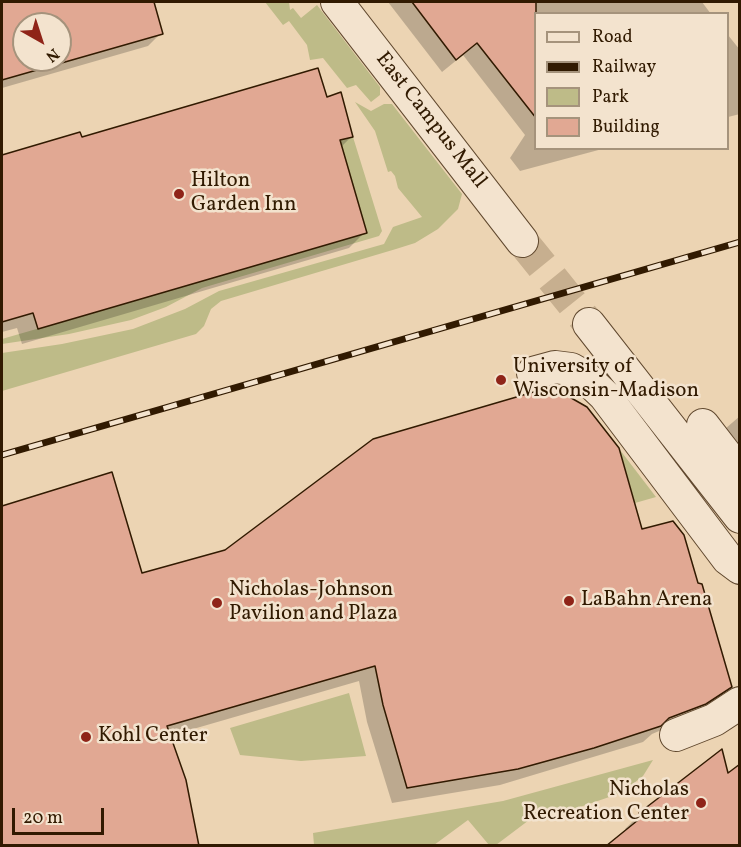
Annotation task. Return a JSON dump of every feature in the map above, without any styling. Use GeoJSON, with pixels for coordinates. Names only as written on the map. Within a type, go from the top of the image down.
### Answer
{"type":"FeatureCollection","features":[{"type":"Feature","properties":{"kind":"street","name":"East Campus Mall"},"geometry":{"type":"LineString","coordinates":[[337,2],[522,241]]}},
{"type":"Feature","properties":{"kind":"street"},"geometry":{"type":"LineString","coordinates":[[589,324],[740,517]]}},
{"type":"Feature","properties":{"kind":"street"},"geometry":{"type":"LineString","coordinates":[[533,373],[555,367],[571,369],[585,377],[605,396],[728,559],[740,568]]}},
{"type":"Feature","properties":{"kind":"street"},"geometry":{"type":"LineString","coordinates":[[703,425],[740,473]]}},
{"type":"Feature","properties":{"kind":"street"},"geometry":{"type":"LineString","coordinates":[[676,735],[714,720],[740,703]]}},
{"type":"Feature","properties":{"kind":"green space"},"geometry":{"type":"Polygon","coordinates":[[[265,2],[289,2],[290,10],[293,8],[301,18],[317,5],[380,87],[380,95],[371,102],[356,85],[347,88],[323,58],[310,60],[307,45],[289,21],[283,25],[265,2]]]}},
{"type":"Feature","properties":{"kind":"green space"},"geometry":{"type":"Polygon","coordinates":[[[355,102],[371,111],[384,104],[392,104],[462,194],[458,209],[438,229],[415,243],[221,301],[211,309],[204,326],[196,334],[2,391],[2,353],[62,344],[133,329],[185,309],[219,291],[384,244],[393,227],[422,217],[398,188],[395,176],[391,171],[388,172],[375,131],[355,102]]]}},
{"type":"Feature","properties":{"kind":"green space"},"geometry":{"type":"Polygon","coordinates":[[[353,137],[382,231],[379,236],[202,288],[166,307],[131,320],[69,334],[2,344],[2,339],[367,233],[340,140],[353,137]]]}},
{"type":"Feature","properties":{"kind":"green space"},"geometry":{"type":"Polygon","coordinates":[[[620,450],[656,497],[635,503],[620,450]]]}},
{"type":"Feature","properties":{"kind":"green space"},"geometry":{"type":"Polygon","coordinates":[[[349,693],[366,756],[301,761],[240,755],[230,728],[349,693]]]}},
{"type":"Feature","properties":{"kind":"green space"},"geometry":{"type":"Polygon","coordinates":[[[653,760],[643,776],[621,793],[580,807],[566,816],[560,808],[550,813],[545,808],[496,845],[489,845],[468,820],[434,845],[314,845],[313,833],[503,801],[653,760]]]}},
{"type":"Feature","properties":{"kind":"building"},"geometry":{"type":"Polygon","coordinates":[[[2,2],[154,2],[163,34],[72,60],[72,12],[12,12],[12,72],[30,72],[2,80],[2,2]]]}},
{"type":"Feature","properties":{"kind":"building"},"geometry":{"type":"Polygon","coordinates":[[[412,2],[536,2],[536,12],[534,12],[534,115],[477,43],[456,60],[412,2]]]}},
{"type":"Feature","properties":{"kind":"building","name":"Hilton Garden Inn"},"geometry":{"type":"Polygon","coordinates":[[[318,68],[327,97],[341,92],[353,137],[340,140],[367,233],[38,329],[33,313],[2,322],[2,155],[80,132],[82,137],[318,68]]]}},
{"type":"Feature","properties":{"kind":"building"},"geometry":{"type":"Polygon","coordinates":[[[537,391],[566,395],[587,407],[619,448],[642,529],[673,521],[684,535],[698,583],[702,584],[732,687],[706,704],[669,718],[661,726],[594,748],[518,769],[407,788],[383,705],[375,666],[167,726],[186,780],[199,846],[2,846],[2,506],[112,472],[142,573],[225,550],[373,439],[537,391]]]}},
{"type":"Feature","properties":{"kind":"building","name":"Nicholas Recreation Center"},"geometry":{"type":"Polygon","coordinates":[[[722,749],[728,773],[740,764],[740,846],[606,846],[643,816],[639,813],[722,749]]]}},
{"type":"Feature","properties":{"kind":"tunnel"},"geometry":{"type":"LineString","coordinates":[[522,241],[589,324]]}},
{"type":"Feature","properties":{"kind":"railway"},"geometry":{"type":"LineString","coordinates":[[2,455],[740,242]]}},
{"type":"Feature","properties":{"kind":"place","name":"Hilton Garden Inn"},"geometry":{"type":"Point","coordinates":[179,194]}},
{"type":"Feature","properties":{"kind":"place","name":"University of Wisconsin-Madison"},"geometry":{"type":"Point","coordinates":[501,380]}},
{"type":"Feature","properties":{"kind":"place","name":"LaBahn Arena"},"geometry":{"type":"Point","coordinates":[569,601]}},
{"type":"Feature","properties":{"kind":"place","name":"Nicholas-Johnson Pavilion and Plaza"},"geometry":{"type":"Point","coordinates":[217,603]}},
{"type":"Feature","properties":{"kind":"place","name":"Kohl Center"},"geometry":{"type":"Point","coordinates":[86,737]}},
{"type":"Feature","properties":{"kind":"place","name":"Nicholas Recreation Center"},"geometry":{"type":"Point","coordinates":[701,803]}}]}
